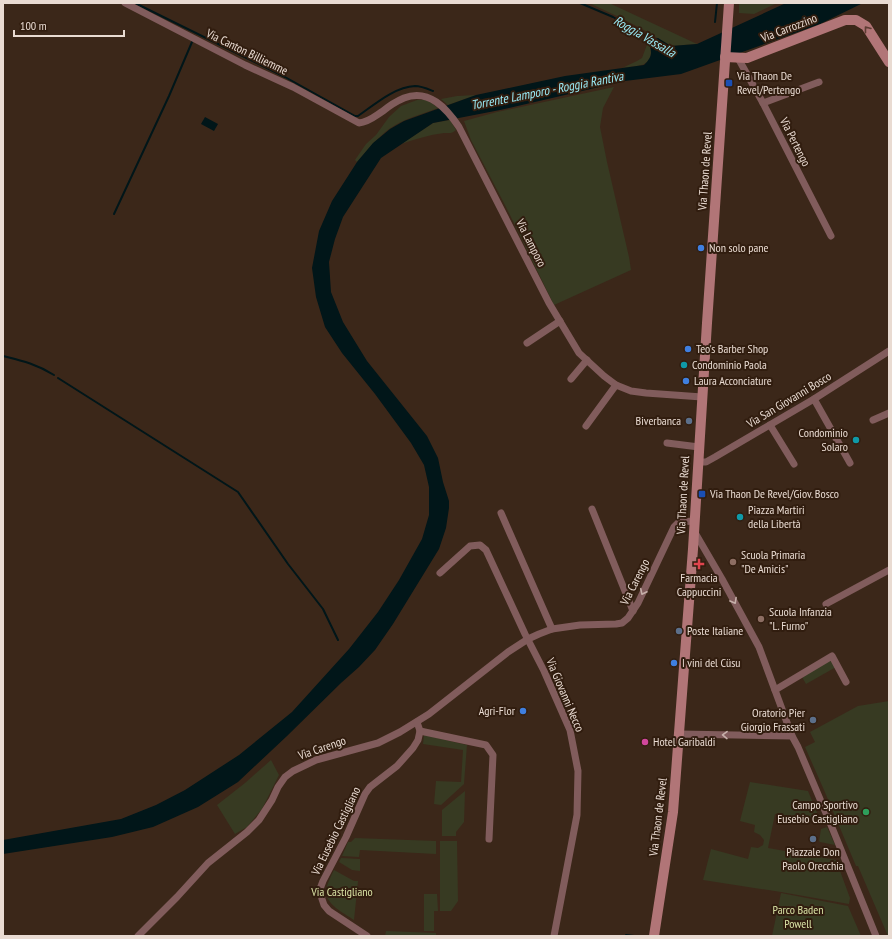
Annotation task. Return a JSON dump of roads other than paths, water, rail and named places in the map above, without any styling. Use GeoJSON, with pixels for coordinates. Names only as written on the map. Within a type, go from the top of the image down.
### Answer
{"type":"FeatureCollection","features":[{"type":"Feature","properties":{"kind":"main road","name":"Via Thaon de Revel"},"geometry":{"type":"LineString","coordinates":[[654,936],[673,812],[729,3]]}},
{"type":"Feature","properties":{"kind":"main road","name":"Via Carrozzino"},"geometry":{"type":"LineString","coordinates":[[726,56],[747,58],[845,20],[856,20],[866,26],[889,62]]}},
{"type":"Feature","properties":{"kind":"street","name":"Via Canton Billiemme"},"geometry":{"type":"LineString","coordinates":[[124,3],[245,65],[293,87],[359,123]]}},
{"type":"Feature","properties":{"kind":"street","name":"Via Pertengo"},"geometry":{"type":"LineString","coordinates":[[738,58],[763,103],[831,236]]}},
{"type":"Feature","properties":{"kind":"street"},"geometry":{"type":"LineString","coordinates":[[763,103],[819,82]]}},
{"type":"Feature","properties":{"kind":"street","name":"Via Lamporo"},"geometry":{"type":"LineString","coordinates":[[359,123],[366,122],[374,118],[382,111],[404,98],[423,96],[440,104],[459,127],[549,303],[579,353],[616,385],[631,391],[702,397]]}},
{"type":"Feature","properties":{"kind":"street"},"geometry":{"type":"LineString","coordinates":[[527,343],[560,321]]}},
{"type":"Feature","properties":{"kind":"street","name":"Via San Giovanni Bosco"},"geometry":{"type":"LineString","coordinates":[[698,462],[706,462],[716,457],[814,399],[889,351]]}},
{"type":"Feature","properties":{"kind":"street"},"geometry":{"type":"LineString","coordinates":[[571,379],[587,360]]}},
{"type":"Feature","properties":{"kind":"street"},"geometry":{"type":"LineString","coordinates":[[586,426],[616,385]]}},
{"type":"Feature","properties":{"kind":"street"},"geometry":{"type":"LineString","coordinates":[[814,399],[850,463]]}},
{"type":"Feature","properties":{"kind":"street"},"geometry":{"type":"LineString","coordinates":[[873,420],[889,413]]}},
{"type":"Feature","properties":{"kind":"street"},"geometry":{"type":"LineString","coordinates":[[770,425],[794,464]]}},
{"type":"Feature","properties":{"kind":"street"},"geometry":{"type":"LineString","coordinates":[[667,443],[699,447]]}},
{"type":"Feature","properties":{"kind":"street"},"geometry":{"type":"LineString","coordinates":[[592,509],[632,611]]}},
{"type":"Feature","properties":{"kind":"street"},"geometry":{"type":"LineString","coordinates":[[501,513],[552,629]]}},
{"type":"Feature","properties":{"kind":"street","name":"Via Carengo"},"geometry":{"type":"LineString","coordinates":[[138,936],[208,863],[260,820],[278,787],[285,777],[293,771],[316,760],[378,743],[400,732],[429,714],[508,652],[539,634],[552,629],[580,625],[622,623],[628,618],[638,603],[674,526],[679,522],[694,526]]}},
{"type":"Feature","properties":{"kind":"street"},"geometry":{"type":"LineString","coordinates":[[694,526],[759,647],[792,736],[828,818],[876,936]]}},
{"type":"Feature","properties":{"kind":"street","name":"Via Giovanni Necco"},"geometry":{"type":"LineString","coordinates":[[440,573],[470,546],[480,545],[486,550],[544,670],[570,730],[578,771],[577,815],[554,936]]}},
{"type":"Feature","properties":{"kind":"street"},"geometry":{"type":"LineString","coordinates":[[826,604],[889,570]]}},
{"type":"Feature","properties":{"kind":"street"},"geometry":{"type":"LineString","coordinates":[[775,690],[832,656],[846,682]]}},
{"type":"Feature","properties":{"kind":"street"},"geometry":{"type":"LineString","coordinates":[[417,722],[420,731],[486,745],[492,755],[489,839]]}},
{"type":"Feature","properties":{"kind":"street","name":"Via Eusebio Castigliano"},"geometry":{"type":"LineString","coordinates":[[367,936],[330,911],[324,905],[320,889],[346,837],[365,794],[370,787],[397,766],[413,748],[418,740],[420,731]]}},
{"type":"Feature","properties":{"kind":"street"},"geometry":{"type":"LineString","coordinates":[[679,734],[792,736]]}},
{"type":"Feature","properties":{"kind":"water","name":"Torrente Lamporo - Roggia Rantiva"},"geometry":{"type":"Polygon","coordinates":[[[786,3],[863,3],[820,24],[681,74],[625,81],[500,110],[433,123],[381,158],[343,217],[329,262],[331,292],[343,322],[367,361],[427,436],[438,458],[449,501],[446,528],[439,549],[393,624],[375,650],[238,782],[198,807],[153,827],[112,837],[3,854],[3,840],[121,819],[156,805],[185,790],[239,755],[292,712],[349,649],[378,612],[399,580],[422,539],[429,515],[429,487],[424,465],[411,443],[375,394],[342,353],[325,327],[316,297],[312,268],[319,231],[332,201],[357,162],[373,143],[390,129],[404,121],[476,95],[565,76],[644,65],[651,54],[651,49],[648,42],[658,38],[671,46],[697,44],[786,3]]]}},
{"type":"Feature","properties":{"kind":"water"},"geometry":{"type":"Polygon","coordinates":[[[205,117],[218,124],[214,131],[201,124],[205,117]]]}},
{"type":"Feature","properties":{"kind":"waterway"},"geometry":{"type":"LineString","coordinates":[[135,3],[285,77],[355,116],[358,116],[392,93],[407,87],[422,87],[433,91]]}},
{"type":"Feature","properties":{"kind":"waterway","name":"Roggia Vassalla"},"geometry":{"type":"LineString","coordinates":[[580,3],[613,17],[655,41]]}},
{"type":"Feature","properties":{"kind":"waterway"},"geometry":{"type":"LineString","coordinates":[[715,22],[717,3]]}},
{"type":"Feature","properties":{"kind":"waterway"},"geometry":{"type":"LineString","coordinates":[[114,214],[169,96],[192,42]]}},
{"type":"Feature","properties":{"kind":"waterway"},"geometry":{"type":"LineString","coordinates":[[3,356],[35,365],[54,375]]}},
{"type":"Feature","properties":{"kind":"waterway"},"geometry":{"type":"LineString","coordinates":[[58,378],[238,492],[288,564],[323,609],[338,640]]}},
{"type":"Feature","properties":{"kind":"waterway"},"geometry":{"type":"LineString","coordinates":[[626,935],[634,936]]}},
{"type":"Feature","properties":{"kind":"place","name":"Via Thaon De Revel/Pertengo"},"geometry":{"type":"Point","coordinates":[729,83]}},
{"type":"Feature","properties":{"kind":"place","name":"Non solo pane"},"geometry":{"type":"Point","coordinates":[701,248]}},
{"type":"Feature","properties":{"kind":"place","name":"Teo's Barber Shop"},"geometry":{"type":"Point","coordinates":[688,349]}},
{"type":"Feature","properties":{"kind":"place","name":"Condominio Paola"},"geometry":{"type":"Point","coordinates":[684,365]}},
{"type":"Feature","properties":{"kind":"place","name":"Laura Acconciature"},"geometry":{"type":"Point","coordinates":[686,381]}},
{"type":"Feature","properties":{"kind":"place","name":"Biverbanca"},"geometry":{"type":"Point","coordinates":[689,421]}},
{"type":"Feature","properties":{"kind":"place","name":"Condominio Solaro"},"geometry":{"type":"Point","coordinates":[856,440]}},
{"type":"Feature","properties":{"kind":"place","name":"Via Thaon De Revel/Giov. Bosco"},"geometry":{"type":"Point","coordinates":[702,494]}},
{"type":"Feature","properties":{"kind":"place","name":"Piazza Martiri della Libertà"},"geometry":{"type":"Point","coordinates":[740,517]}},
{"type":"Feature","properties":{"kind":"place","name":"Scuola Primaria \"De Amicis\""},"geometry":{"type":"Point","coordinates":[733,562]}},
{"type":"Feature","properties":{"kind":"place","name":"Farmacia Cappuccini"},"geometry":{"type":"Point","coordinates":[699,564]}},
{"type":"Feature","properties":{"kind":"place","name":"Scuola Infanzia \"L. Furno\""},"geometry":{"type":"Point","coordinates":[761,619]}},
{"type":"Feature","properties":{"kind":"place","name":"Poste Italiane"},"geometry":{"type":"Point","coordinates":[679,631]}},
{"type":"Feature","properties":{"kind":"place","name":"I vini del Cüsu"},"geometry":{"type":"Point","coordinates":[674,663]}},
{"type":"Feature","properties":{"kind":"place","name":"Agri-Flor"},"geometry":{"type":"Point","coordinates":[523,711]}},
{"type":"Feature","properties":{"kind":"place","name":"Oratorio Pier Giorgio Frassati"},"geometry":{"type":"Point","coordinates":[813,720]}},
{"type":"Feature","properties":{"kind":"place","name":"Hotel Garibaldi"},"geometry":{"type":"Point","coordinates":[645,742]}},
{"type":"Feature","properties":{"kind":"place","name":"Campo Sportivo Eusebio Castigliano"},"geometry":{"type":"Point","coordinates":[866,812]}},
{"type":"Feature","properties":{"kind":"place","name":"Piazzale Don Paolo Orecchia"},"geometry":{"type":"Point","coordinates":[813,839]}},
{"type":"Feature","properties":{"kind":"park label","name":"Via Castigliano"},"geometry":{"type":"Point","coordinates":[342,892]}},
{"type":"Feature","properties":{"kind":"park label","name":"Parco Baden Powell"},"geometry":{"type":"Point","coordinates":[798,917]}}]}
